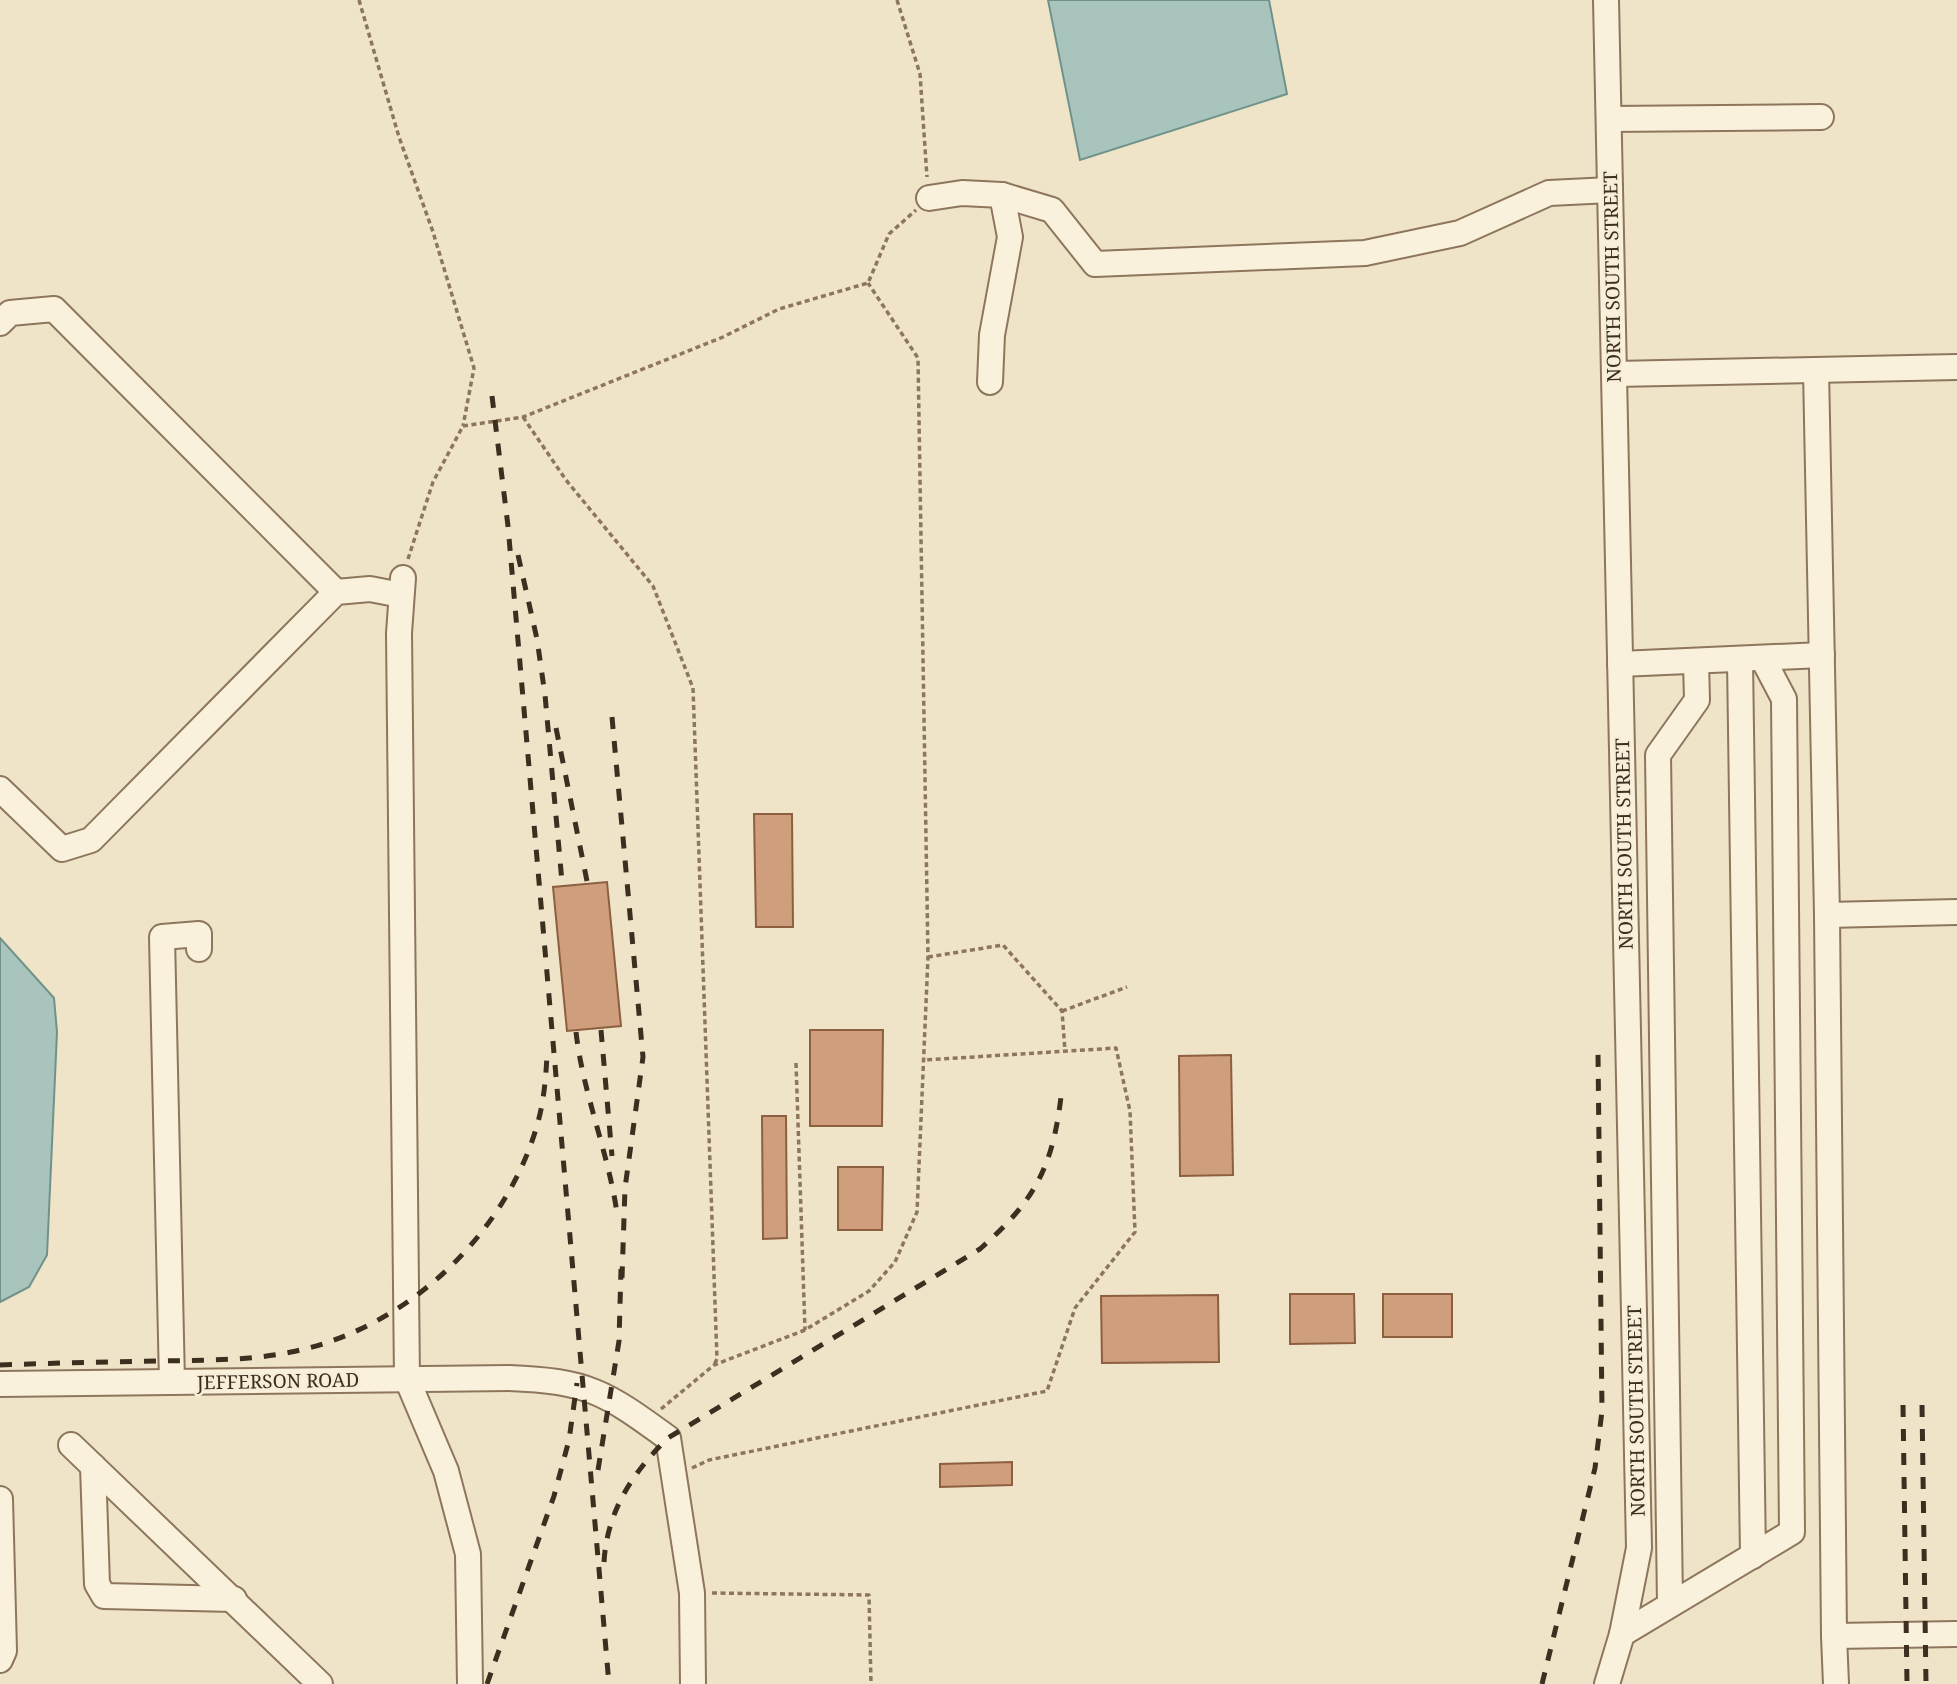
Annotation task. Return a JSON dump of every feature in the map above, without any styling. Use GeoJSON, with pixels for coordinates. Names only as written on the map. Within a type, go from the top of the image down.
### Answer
{"type":"FeatureCollection","features":[{"type":"Feature","properties":{"kind":"lane","name":"NORTH SOUTH STREET"},"geometry":{"type":"LineString","coordinates":[[1606,0],[1639,1548],[1622,1634],[1607,1684]]}},
{"type":"Feature","properties":{"kind":"lane"},"geometry":{"type":"LineString","coordinates":[[1609,119],[1821,117]]}},
{"type":"Feature","properties":{"kind":"lane"},"geometry":{"type":"LineString","coordinates":[[929,198],[962,193],[1002,195],[1052,210],[1095,264],[1365,253],[1460,233],[1549,193],[1610,190]]}},
{"type":"Feature","properties":{"kind":"lane"},"geometry":{"type":"LineString","coordinates":[[990,382],[992,335],[1010,237],[1002,195]]}},
{"type":"Feature","properties":{"kind":"lane"},"geometry":{"type":"LineString","coordinates":[[0,323],[10,313],[54,309],[336,592]]}},
{"type":"Feature","properties":{"kind":"lane"},"geometry":{"type":"LineString","coordinates":[[1615,374],[1957,367]]}},
{"type":"Feature","properties":{"kind":"lane"},"geometry":{"type":"LineString","coordinates":[[1816,370],[1827,915],[1836,1684]]}},
{"type":"Feature","properties":{"kind":"lane"},"geometry":{"type":"LineString","coordinates":[[0,789],[62,849],[91,839],[336,592],[402,586],[407,1379],[446,1471],[468,1554],[470,1684]]}},
{"type":"Feature","properties":{"kind":"lane"},"geometry":{"type":"LineString","coordinates":[[1620,664],[1822,655]]}},
{"type":"Feature","properties":{"kind":"lane"},"geometry":{"type":"LineString","coordinates":[[1752,660],[1740,694],[1752,1556]]}},
{"type":"Feature","properties":{"kind":"lane"},"geometry":{"type":"LineString","coordinates":[[1622,1634],[1792,1532],[1784,699],[1752,660]]}},
{"type":"Feature","properties":{"kind":"lane"},"geometry":{"type":"LineString","coordinates":[[1670,1604],[1658,755],[1671,733],[1697,700],[1696,662]]}},
{"type":"Feature","properties":{"kind":"lane"},"geometry":{"type":"LineString","coordinates":[[1827,915],[1957,912]]}},
{"type":"Feature","properties":{"kind":"lane"},"geometry":{"type":"LineString","coordinates":[[172,1382],[162,937],[199,934],[199,949]]}},
{"type":"Feature","properties":{"kind":"lane","name":"JEFFERSON ROAD"},"geometry":{"type":"LineString","coordinates":[[0,1384],[555,1380],[610,1397],[668,1438],[674,1478]]}},
{"type":"Feature","properties":{"kind":"lane"},"geometry":{"type":"LineString","coordinates":[[71,1445],[320,1684]]}},
{"type":"Feature","properties":{"kind":"lane"},"geometry":{"type":"LineString","coordinates":[[93,1466],[97,1584],[104,1596],[234,1599]]}},
{"type":"Feature","properties":{"kind":"lane"},"geometry":{"type":"LineString","coordinates":[[674,1478],[692,1593],[693,1684]]}},
{"type":"Feature","properties":{"kind":"lane"},"geometry":{"type":"LineString","coordinates":[[0,1499],[1,1622],[4,1651],[0,1660]]}},
{"type":"Feature","properties":{"kind":"lane"},"geometry":{"type":"LineString","coordinates":[[1834,1636],[1957,1634]]}},
{"type":"Feature","properties":{"kind":"path"},"geometry":{"type":"LineString","coordinates":[[359,0],[399,137],[433,232],[474,368],[463,426],[433,482],[402,586]]}},
{"type":"Feature","properties":{"kind":"path"},"geometry":{"type":"LineString","coordinates":[[868,283],[889,234],[929,198],[920,74],[897,0]]}},
{"type":"Feature","properties":{"kind":"path"},"geometry":{"type":"LineString","coordinates":[[463,426],[523,417],[723,337],[779,309],[868,283]]}},
{"type":"Feature","properties":{"kind":"path"},"geometry":{"type":"LineString","coordinates":[[646,1422],[714,1365],[805,1330],[869,1291],[895,1262],[917,1212],[928,957],[918,358],[868,283]]}},
{"type":"Feature","properties":{"kind":"path"},"geometry":{"type":"LineString","coordinates":[[523,417],[566,480],[653,586],[692,688],[716,1345],[714,1365]]}},
{"type":"Feature","properties":{"kind":"path"},"geometry":{"type":"LineString","coordinates":[[928,957],[1003,945],[1062,1011],[1065,1051]]}},
{"type":"Feature","properties":{"kind":"path"},"geometry":{"type":"LineString","coordinates":[[1062,1011],[1127,987]]}},
{"type":"Feature","properties":{"kind":"path"},"geometry":{"type":"LineString","coordinates":[[674,1478],[709,1460],[1046,1391],[1075,1308],[1136,1232],[1130,1111],[1116,1048],[925,1060]]}},
{"type":"Feature","properties":{"kind":"path"},"geometry":{"type":"LineString","coordinates":[[796,1063],[805,1330]]}},
{"type":"Feature","properties":{"kind":"path"},"geometry":{"type":"LineString","coordinates":[[692,1593],[869,1595],[870,1684]]}},
{"type":"Feature","properties":{"kind":"water"},"geometry":{"type":"Polygon","coordinates":[[[1048,0],[1269,0],[1287,94],[1080,160],[1048,0]]]}},
{"type":"Feature","properties":{"kind":"water"},"geometry":{"type":"Polygon","coordinates":[[[0,938],[54,998],[57,1032],[47,1255],[29,1287],[0,1302],[0,938]]]}},
{"type":"Feature","properties":{"kind":"building"},"geometry":{"type":"Polygon","coordinates":[[[754,814],[792,814],[793,927],[756,927],[754,814]]]}},
{"type":"Feature","properties":{"kind":"building"},"geometry":{"type":"Polygon","coordinates":[[[607,882],[621,1026],[567,1031],[553,887],[607,882]]]}},
{"type":"Feature","properties":{"kind":"building"},"geometry":{"type":"Polygon","coordinates":[[[810,1030],[883,1030],[882,1126],[810,1126],[810,1030]]]}},
{"type":"Feature","properties":{"kind":"building"},"geometry":{"type":"Polygon","coordinates":[[[1231,1055],[1233,1175],[1180,1176],[1179,1056],[1231,1055]]]}},
{"type":"Feature","properties":{"kind":"building"},"geometry":{"type":"Polygon","coordinates":[[[762,1116],[786,1116],[787,1238],[763,1239],[762,1116]]]}},
{"type":"Feature","properties":{"kind":"building"},"geometry":{"type":"Polygon","coordinates":[[[838,1167],[883,1167],[882,1230],[838,1230],[838,1167]]]}},
{"type":"Feature","properties":{"kind":"building"},"geometry":{"type":"Polygon","coordinates":[[[1290,1294],[1354,1294],[1355,1343],[1290,1344],[1290,1294]]]}},
{"type":"Feature","properties":{"kind":"building"},"geometry":{"type":"Polygon","coordinates":[[[1383,1294],[1452,1294],[1452,1337],[1383,1337],[1383,1294]]]}},
{"type":"Feature","properties":{"kind":"building"},"geometry":{"type":"Polygon","coordinates":[[[1218,1295],[1219,1362],[1102,1363],[1101,1296],[1218,1295]]]}},
{"type":"Feature","properties":{"kind":"building"},"geometry":{"type":"Polygon","coordinates":[[[1012,1462],[1012,1485],[940,1487],[940,1464],[1012,1462]]]}},
{"type":"Feature","properties":{"kind":"railway"},"geometry":{"type":"LineString","coordinates":[[492,396],[508,526],[609,1684]]}},
{"type":"Feature","properties":{"kind":"railway"},"geometry":{"type":"LineString","coordinates":[[518,555],[537,639],[545,695],[562,882]]}},
{"type":"Feature","properties":{"kind":"railway"},"geometry":{"type":"LineString","coordinates":[[612,717],[643,1057],[625,1188],[622,1278]]}},
{"type":"Feature","properties":{"kind":"railway"},"geometry":{"type":"LineString","coordinates":[[556,728],[587,881]]}},
{"type":"Feature","properties":{"kind":"railway"},"geometry":{"type":"LineString","coordinates":[[601,1030],[612,1156]]}},
{"type":"Feature","properties":{"kind":"railway"},"geometry":{"type":"LineString","coordinates":[[576,1032],[584,1078],[608,1167],[617,1213]]}},
{"type":"Feature","properties":{"kind":"railway"},"geometry":{"type":"LineString","coordinates":[[1542,1684],[1595,1468],[1602,1411],[1598,1053]]}},
{"type":"Feature","properties":{"kind":"railway"},"geometry":{"type":"LineString","coordinates":[[0,1365],[258,1357],[291,1352],[333,1340],[373,1323],[411,1299],[446,1271],[476,1239],[502,1203],[523,1163],[538,1122],[547,1054]]}},
{"type":"Feature","properties":{"kind":"railway"},"geometry":{"type":"LineString","coordinates":[[604,1562],[606,1543],[616,1509],[633,1479],[668,1438],[980,1249],[999,1232],[1027,1199],[1046,1165],[1061,1097]]}},
{"type":"Feature","properties":{"kind":"railway"},"geometry":{"type":"LineString","coordinates":[[598,1470],[619,1341],[621,1269]]}},
{"type":"Feature","properties":{"kind":"railway"},"geometry":{"type":"LineString","coordinates":[[487,1684],[554,1496],[569,1440],[577,1383]]}},
{"type":"Feature","properties":{"kind":"railway"},"geometry":{"type":"LineString","coordinates":[[1903,1405],[1907,1684]]}},
{"type":"Feature","properties":{"kind":"railway"},"geometry":{"type":"LineString","coordinates":[[1922,1405],[1926,1684]]}}]}
